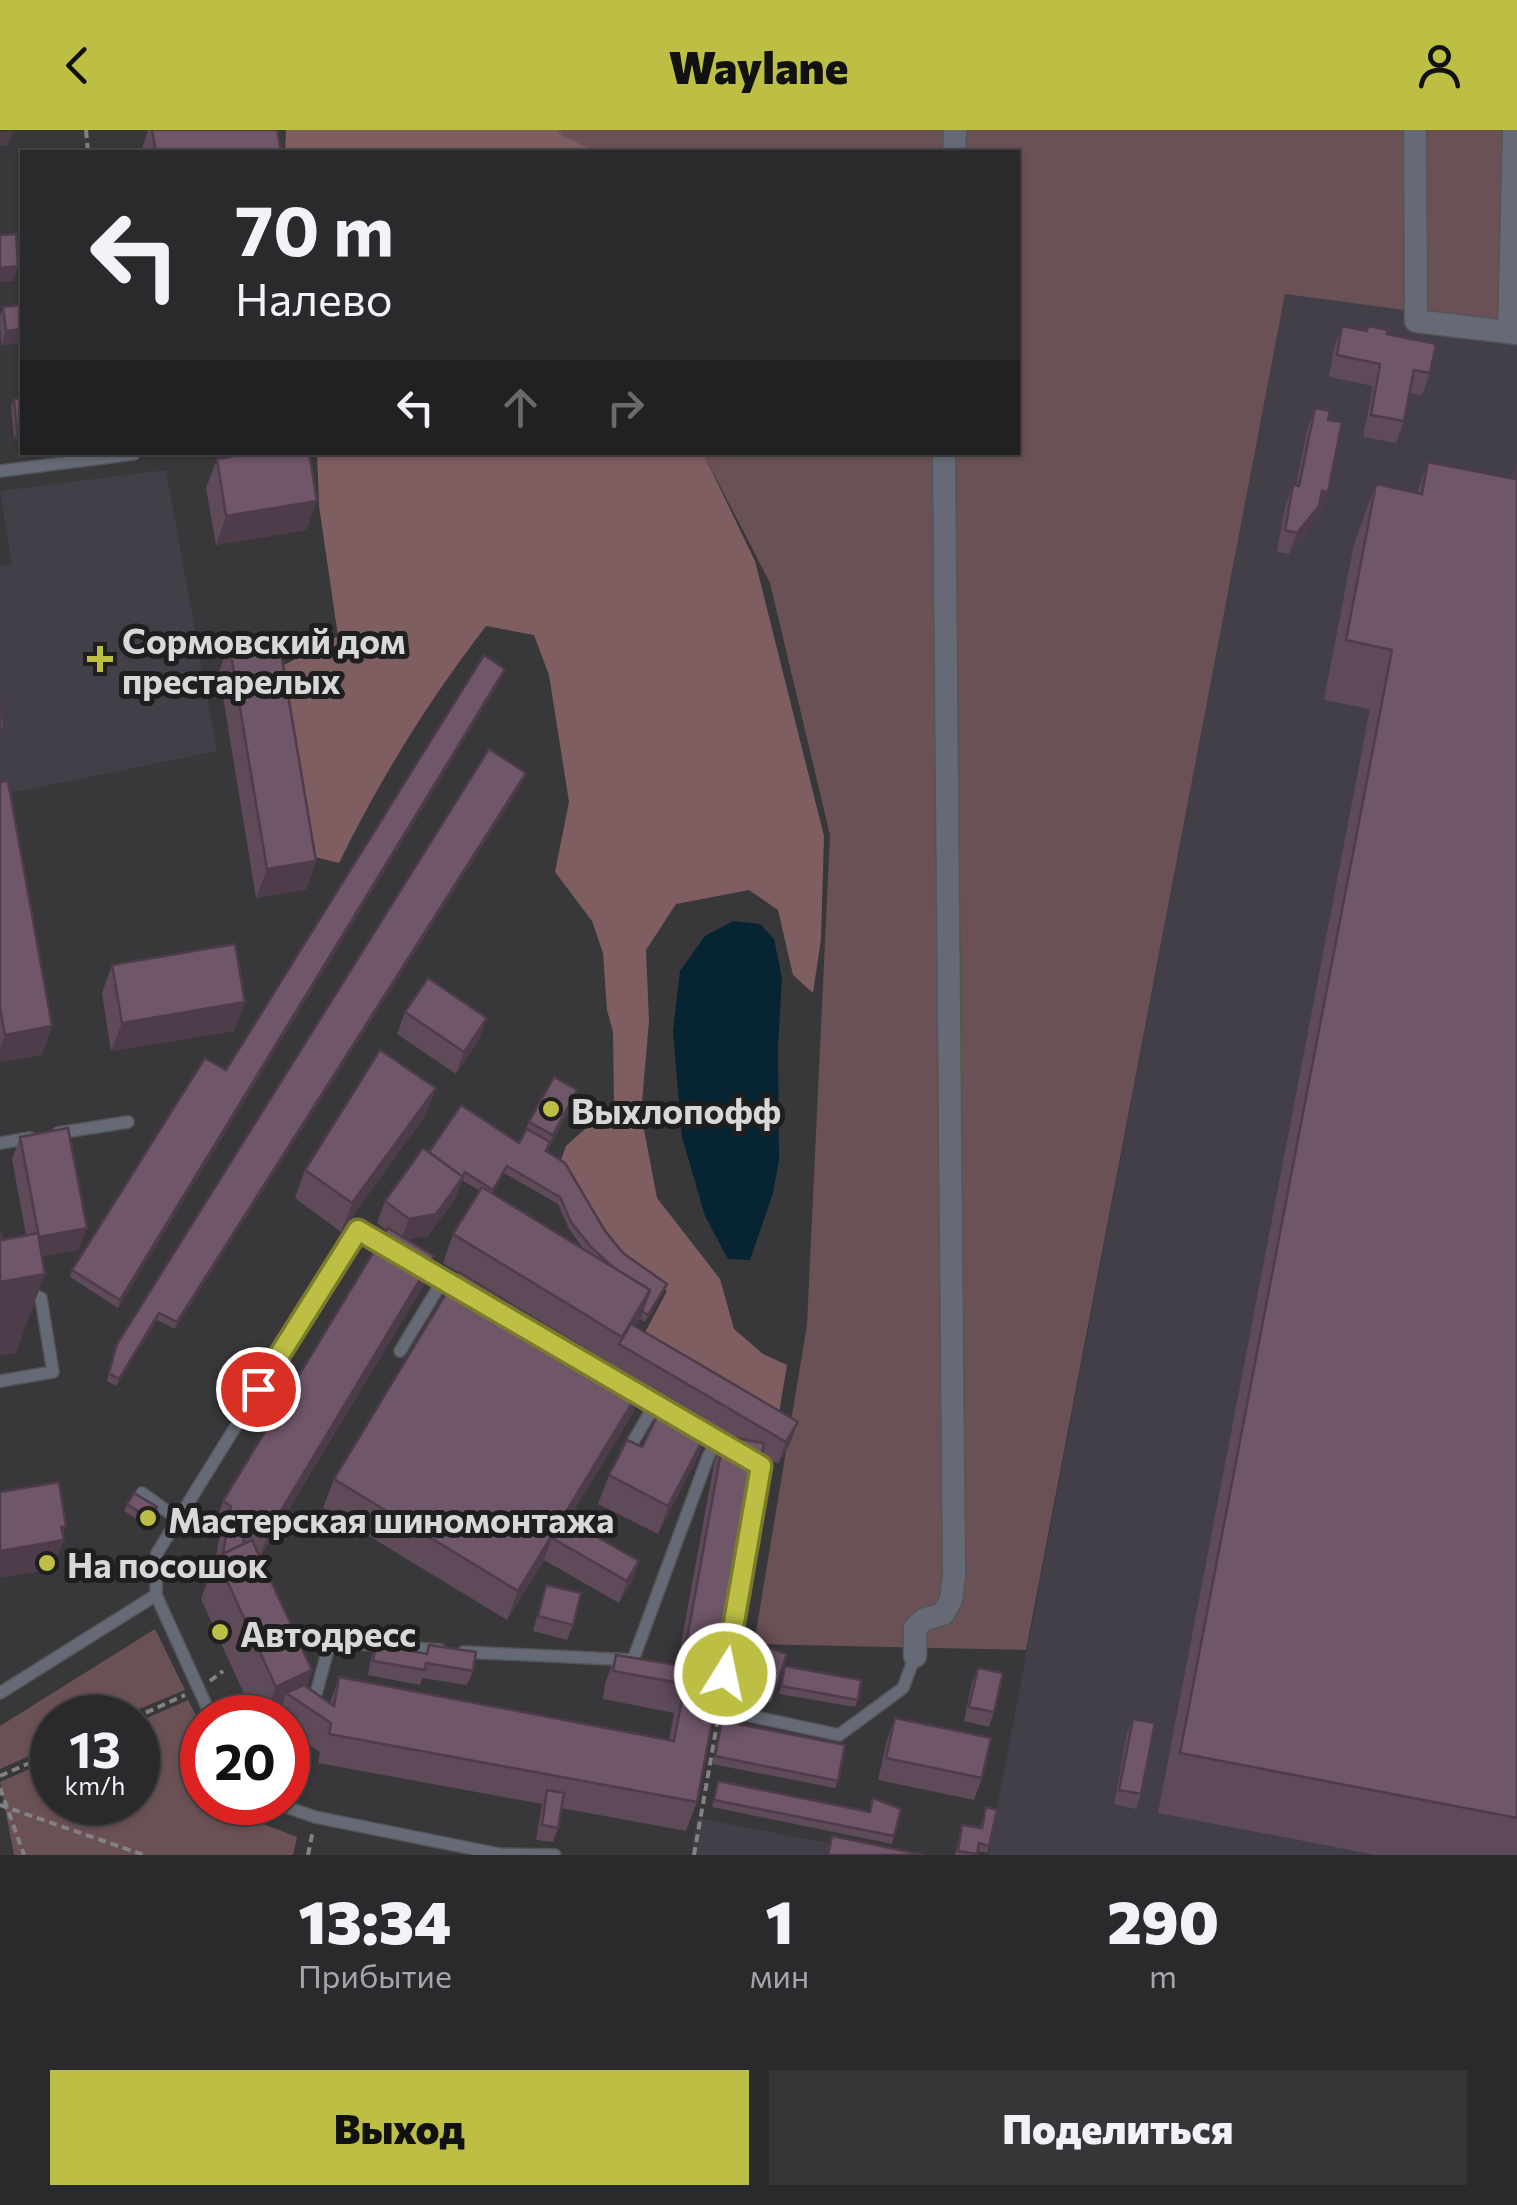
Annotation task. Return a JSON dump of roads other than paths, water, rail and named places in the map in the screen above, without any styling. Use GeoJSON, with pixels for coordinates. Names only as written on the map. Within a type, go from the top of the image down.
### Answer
{"type":"FeatureCollection","features":[{"type":"Feature","properties":{"kind":"street"},"geometry":{"type":"LineString","coordinates":[[1415,130],[1416,320],[1513,333],[1514,130]]}},
{"type":"Feature","properties":{"kind":"street"},"geometry":{"type":"LineString","coordinates":[[916,1656],[915,1628],[948,1608],[954,1576],[944,455]]}},
{"type":"Feature","properties":{"kind":"lane"},"geometry":{"type":"LineString","coordinates":[[0,471],[126,455]]}},
{"type":"Feature","properties":{"kind":"lane"},"geometry":{"type":"LineString","coordinates":[[0,1143],[128,1122]]}},
{"type":"Feature","properties":{"kind":"lane"},"geometry":{"type":"LineString","coordinates":[[201,1695],[156,1595],[157,1553],[358,1230],[476,1298]]}},
{"type":"Feature","properties":{"kind":"lane"},"geometry":{"type":"LineString","coordinates":[[400,1351],[443,1280]]}},
{"type":"Feature","properties":{"kind":"lane"},"geometry":{"type":"LineString","coordinates":[[0,1281],[41,1298],[53,1372],[0,1381]]}},
{"type":"Feature","properties":{"kind":"lane"},"geometry":{"type":"LineString","coordinates":[[622,1384],[761,1466],[719,1709],[839,1735],[904,1688],[916,1656]]}},
{"type":"Feature","properties":{"kind":"lane"},"geometry":{"type":"LineString","coordinates":[[622,1462],[654,1404]]}},
{"type":"Feature","properties":{"kind":"lane"},"geometry":{"type":"LineString","coordinates":[[310,1717],[330,1642],[632,1660],[717,1440]]}},
{"type":"Feature","properties":{"kind":"lane"},"geometry":{"type":"LineString","coordinates":[[142,1493],[178,1519]]}},
{"type":"Feature","properties":{"kind":"lane"},"geometry":{"type":"LineString","coordinates":[[0,1693],[156,1595]]}},
{"type":"Feature","properties":{"kind":"lane"},"geometry":{"type":"LineString","coordinates":[[310,1816],[499,1854],[555,1855]]}},
{"type":"Feature","properties":{"kind":"water"},"geometry":{"type":"Polygon","coordinates":[[[733,921],[760,924],[774,939],[782,978],[779,1160],[773,1193],[750,1260],[728,1259],[705,1216],[682,1137],[673,1031],[680,971],[705,936],[733,921]]]}},
{"type":"Feature","properties":{"kind":"place","name":"Сормовский дом престарелых"},"geometry":{"type":"Point","coordinates":[100,659]}},
{"type":"Feature","properties":{"kind":"place","name":"Выхлопофф"},"geometry":{"type":"Point","coordinates":[551,1109]}},
{"type":"Feature","properties":{"kind":"place","name":"Мастерская шиномонтажа"},"geometry":{"type":"Point","coordinates":[148,1518]}},
{"type":"Feature","properties":{"kind":"place","name":"На посошок"},"geometry":{"type":"Point","coordinates":[47,1563]}},
{"type":"Feature","properties":{"kind":"place","name":"Автодресс"},"geometry":{"type":"Point","coordinates":[220,1632]}}]}
